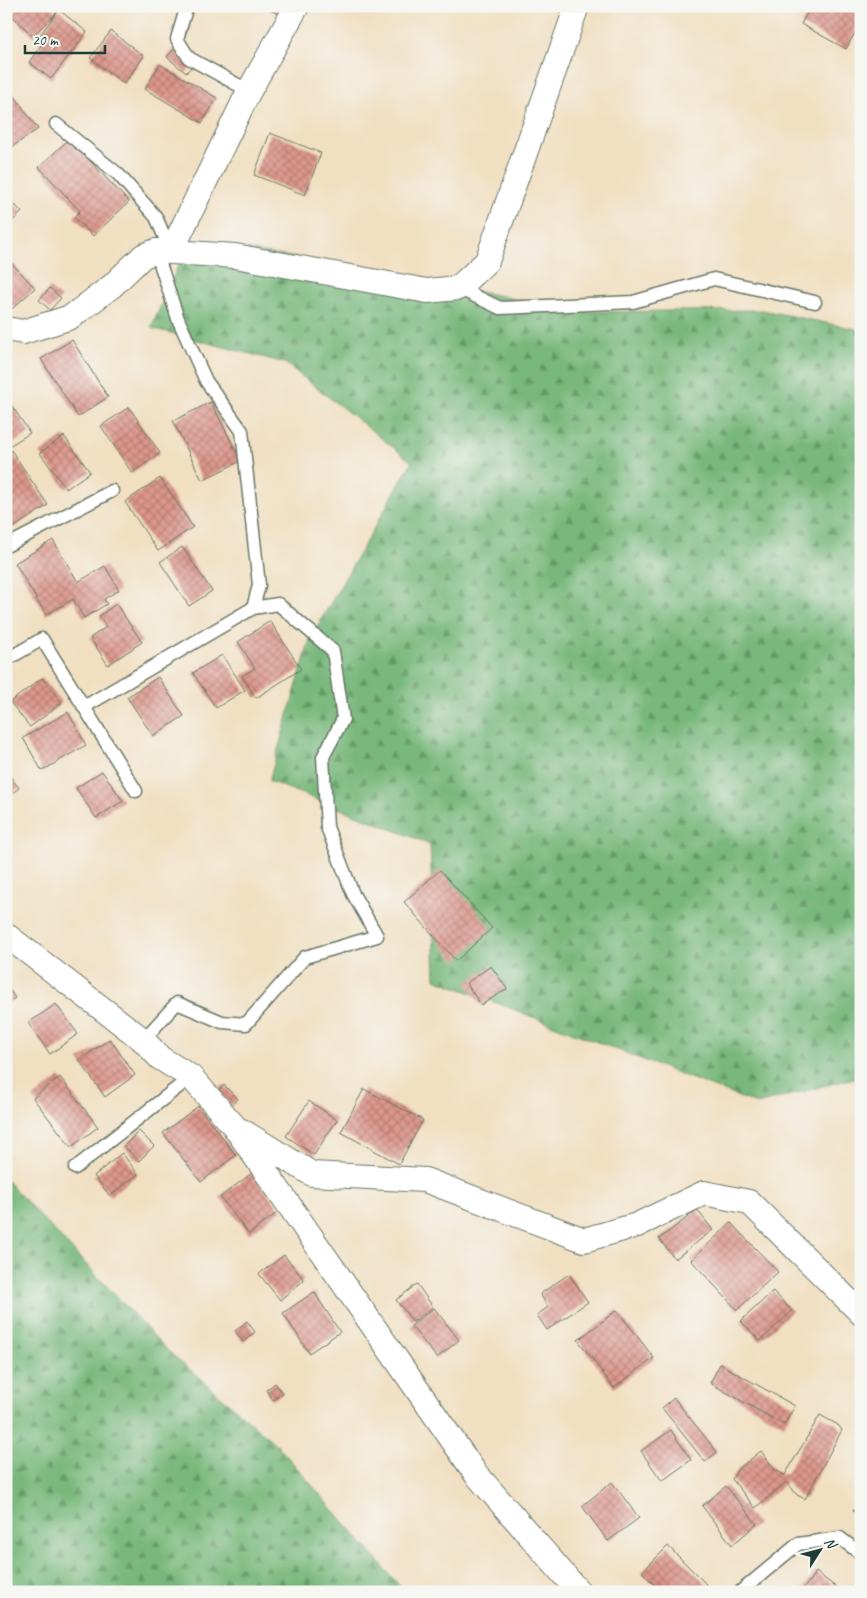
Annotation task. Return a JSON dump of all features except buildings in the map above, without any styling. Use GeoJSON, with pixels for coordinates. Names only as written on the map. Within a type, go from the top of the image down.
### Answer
{"type":"FeatureCollection","features":[{"type":"Feature","properties":{"kind":"street"},"geometry":{"type":"LineString","coordinates":[[163,251],[297,6]]}},
{"type":"Feature","properties":{"kind":"street"},"geometry":{"type":"LineString","coordinates":[[6,329],[23,332],[71,317],[112,286],[143,256],[163,251],[235,256],[427,291],[458,288],[487,260],[577,6]]}},
{"type":"Feature","properties":{"kind":"street"},"geometry":{"type":"LineString","coordinates":[[6,935],[143,1040],[160,1058],[191,1078],[234,1126],[476,1474],[579,1592]]}},
{"type":"Feature","properties":{"kind":"street"},"geometry":{"type":"LineString","coordinates":[[234,1126],[312,1174],[425,1180],[584,1240],[637,1226],[704,1193],[749,1202],[861,1313]]}},
{"type":"Feature","properties":{"kind":"lane"},"geometry":{"type":"LineString","coordinates":[[187,6],[177,39],[189,58],[249,91]]}},
{"type":"Feature","properties":{"kind":"lane"},"geometry":{"type":"LineString","coordinates":[[56,124],[118,174],[156,217],[178,319],[206,381],[242,432],[259,584],[254,608]]}},
{"type":"Feature","properties":{"kind":"lane"},"geometry":{"type":"LineString","coordinates":[[458,288],[500,308],[633,302],[714,279],[815,302]]}},
{"type":"Feature","properties":{"kind":"lane"},"geometry":{"type":"LineString","coordinates":[[6,546],[112,491]]}},
{"type":"Feature","properties":{"kind":"lane"},"geometry":{"type":"LineString","coordinates":[[84,707],[254,608],[278,604],[333,651],[343,719],[323,757],[327,827],[353,894],[377,936],[305,957],[246,1024],[222,1022],[177,1003],[143,1040]]}},
{"type":"Feature","properties":{"kind":"lane"},"geometry":{"type":"LineString","coordinates":[[6,660],[42,639],[136,791]]}},
{"type":"Feature","properties":{"kind":"lane"},"geometry":{"type":"LineString","coordinates":[[75,1168],[191,1078]]}},
{"type":"Feature","properties":{"kind":"lane"},"geometry":{"type":"LineString","coordinates":[[740,1592],[798,1544],[840,1538],[861,1554]]}},
{"type":"Feature","properties":{"kind":"green space"},"geometry":{"type":"Polygon","coordinates":[[[189,241],[381,271],[578,312],[762,310],[861,330],[861,1076],[757,1104],[435,979],[430,844],[269,781],[310,639],[412,462],[285,363],[151,328],[189,241]]]}},
{"type":"Feature","properties":{"kind":"green space"},"geometry":{"type":"Polygon","coordinates":[[[6,1180],[167,1350],[278,1446],[405,1592],[6,1592],[6,1180]]]}}]}
